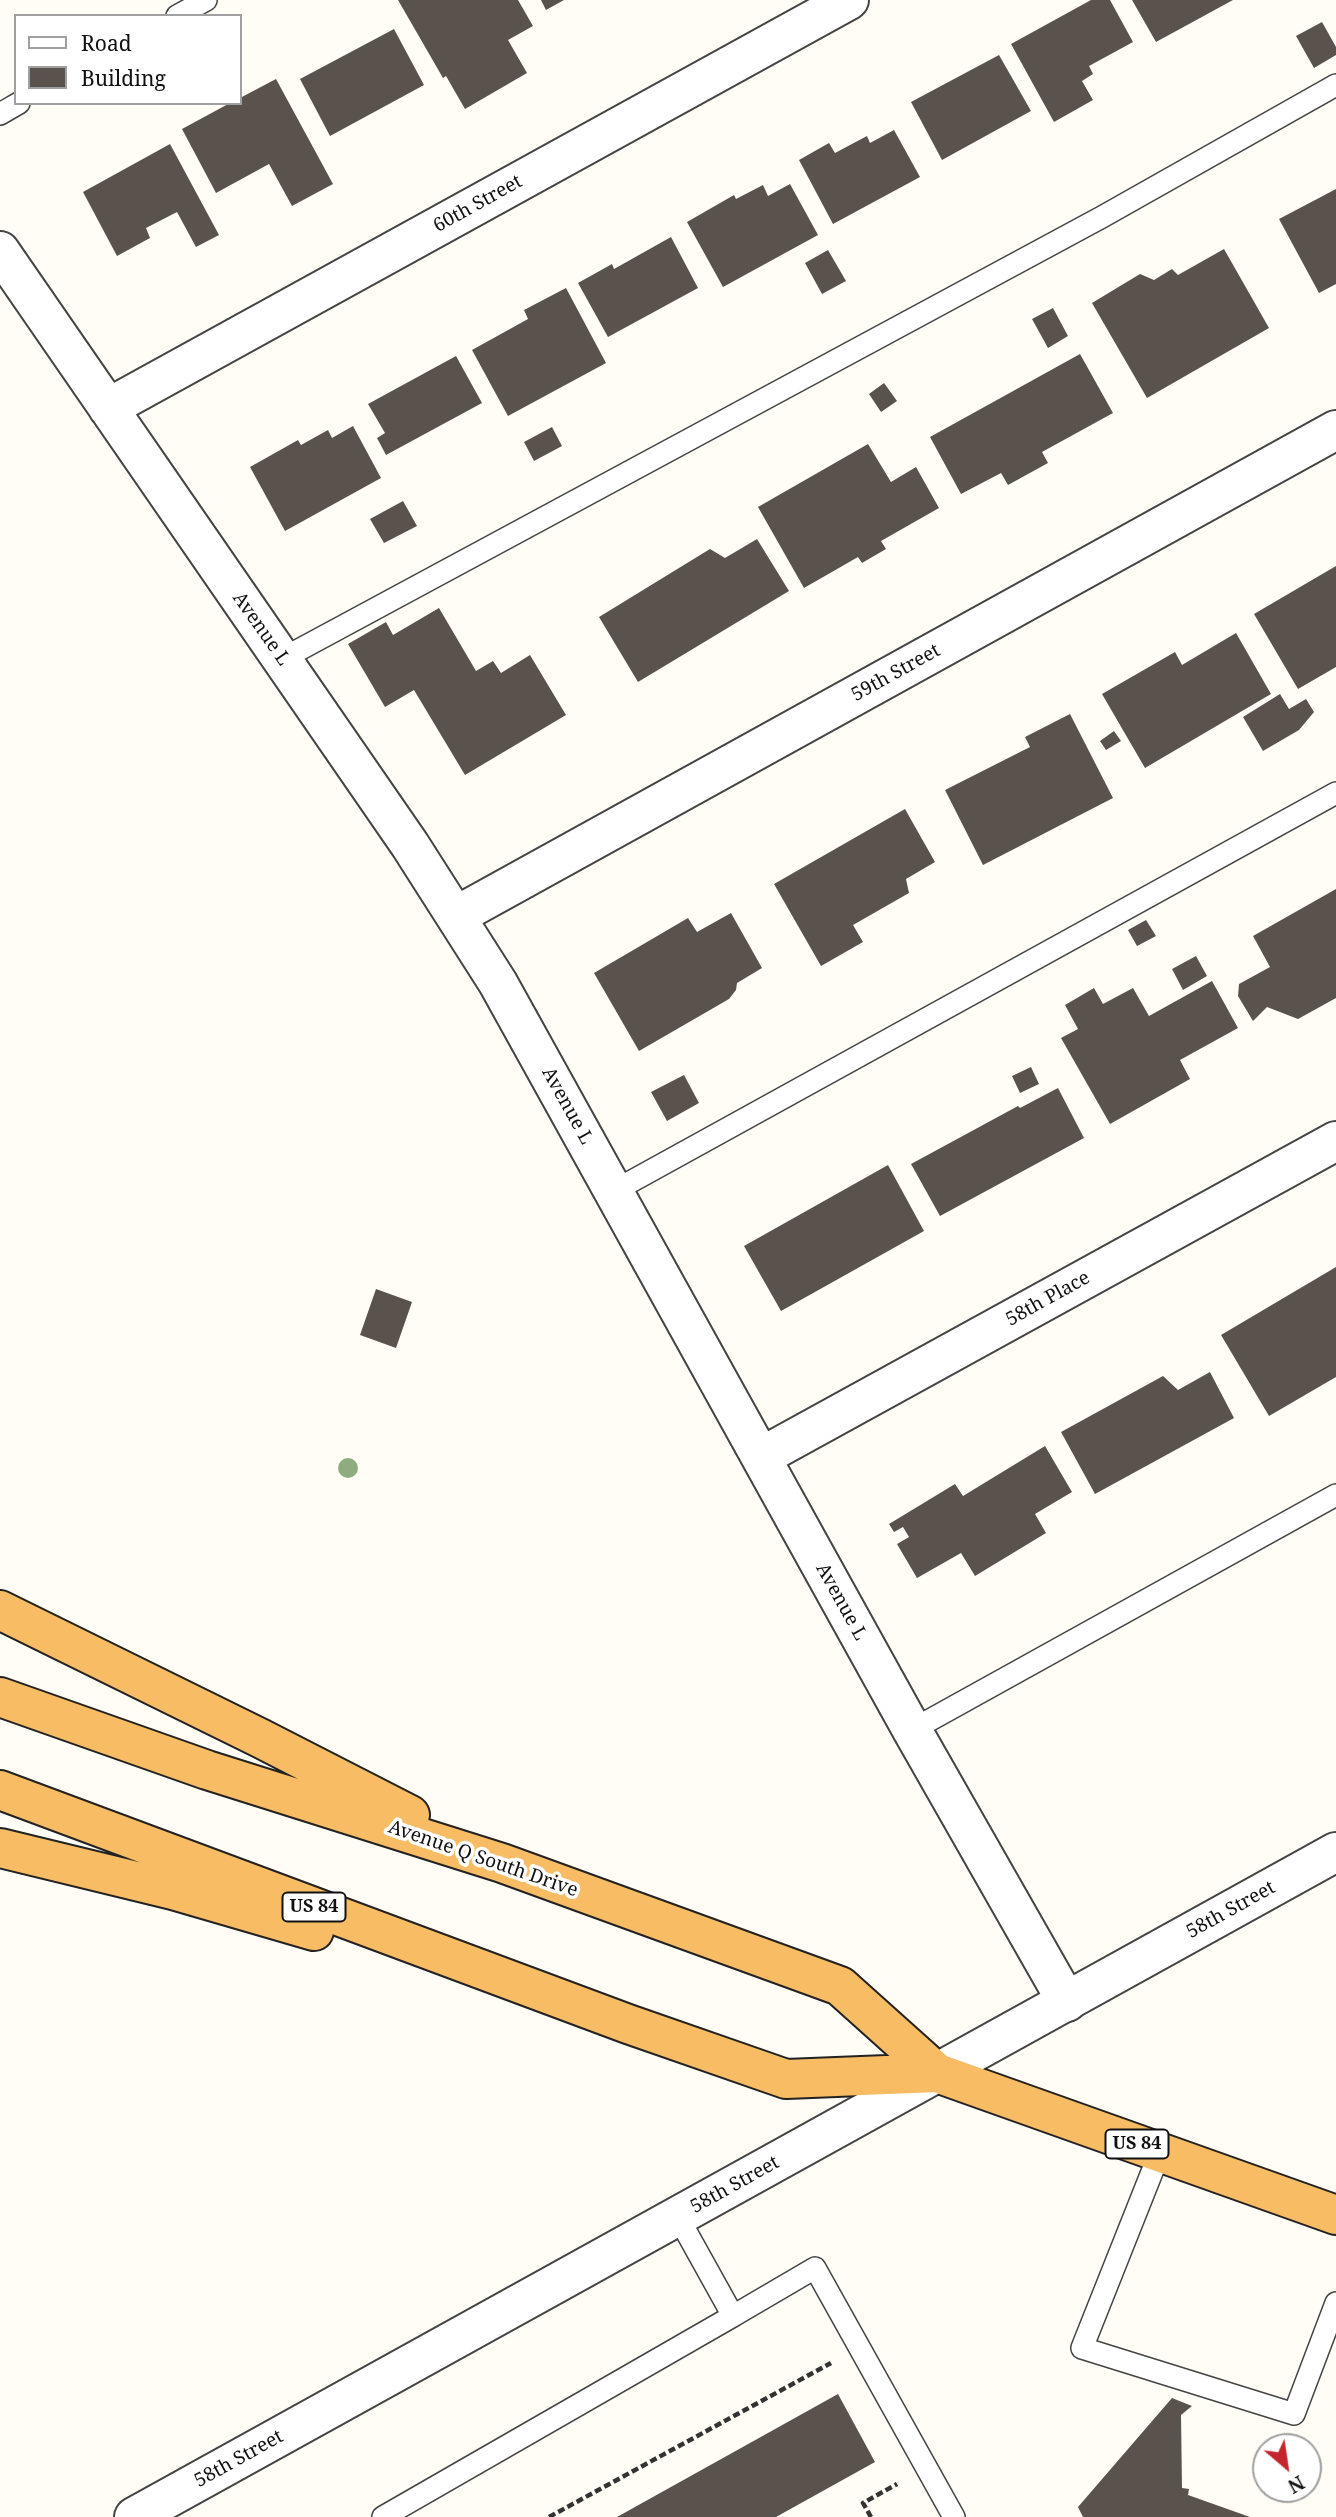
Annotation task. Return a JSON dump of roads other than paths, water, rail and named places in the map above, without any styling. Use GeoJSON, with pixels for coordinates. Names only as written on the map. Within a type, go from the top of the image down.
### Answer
{"type":"FeatureCollection","features":[{"type":"Feature","properties":{"kind":"highway"},"geometry":{"type":"LineString","coordinates":[[0,1611],[260,1738],[502,1863]]}},
{"type":"Feature","properties":{"kind":"highway","name":"Avenue Q South Drive"},"geometry":{"type":"LineString","coordinates":[[0,1697],[206,1770],[502,1863],[840,1986],[937,2073]]}},
{"type":"Feature","properties":{"kind":"highway","name":"Avenue Q South Drive"},"geometry":{"type":"LineString","coordinates":[[0,1790],[628,2024],[786,2079],[937,2073],[1336,2215]]}},
{"type":"Feature","properties":{"kind":"highway"},"geometry":{"type":"LineString","coordinates":[[0,1848],[173,1890],[628,2024]]}},
{"type":"Feature","properties":{"kind":"street","name":"60th Street"},"geometry":{"type":"LineString","coordinates":[[108,408],[849,0]]}},
{"type":"Feature","properties":{"kind":"street","name":"Avenue L"},"geometry":{"type":"LineString","coordinates":[[0,251],[410,845],[498,983],[912,1730],[1068,2002]]}},
{"type":"Feature","properties":{"kind":"street","name":"59th Street"},"geometry":{"type":"LineString","coordinates":[[456,916],[1336,430]]}},
{"type":"Feature","properties":{"kind":"street","name":"58th Place"},"geometry":{"type":"LineString","coordinates":[[761,1457],[1336,1141]]}},
{"type":"Feature","properties":{"kind":"street","name":"58th Street"},"geometry":{"type":"LineString","coordinates":[[134,2517],[181,2506],[678,2217],[1336,1852]]}},
{"type":"Feature","properties":{"kind":"lane"},"geometry":{"type":"LineString","coordinates":[[181,14],[206,0]]}},
{"type":"Feature","properties":{"kind":"lane"},"geometry":{"type":"LineString","coordinates":[[282,660],[1102,217],[1336,85]]}},
{"type":"Feature","properties":{"kind":"lane"},"geometry":{"type":"LineString","coordinates":[[0,114],[16,105]]}},
{"type":"Feature","properties":{"kind":"lane"},"geometry":{"type":"LineString","coordinates":[[614,1191],[1336,793]]}},
{"type":"Feature","properties":{"kind":"lane"},"geometry":{"type":"LineString","coordinates":[[912,1730],[1336,1494]]}},
{"type":"Feature","properties":{"kind":"lane"},"geometry":{"type":"LineString","coordinates":[[1160,2152],[1082,2347],[1294,2414],[1336,2303]]}},
{"type":"Feature","properties":{"kind":"lane"},"geometry":{"type":"LineString","coordinates":[[678,2217],[733,2316]]}},
{"type":"Feature","properties":{"kind":"lane"},"geometry":{"type":"LineString","coordinates":[[383,2517],[815,2268],[954,2517]]}}]}
